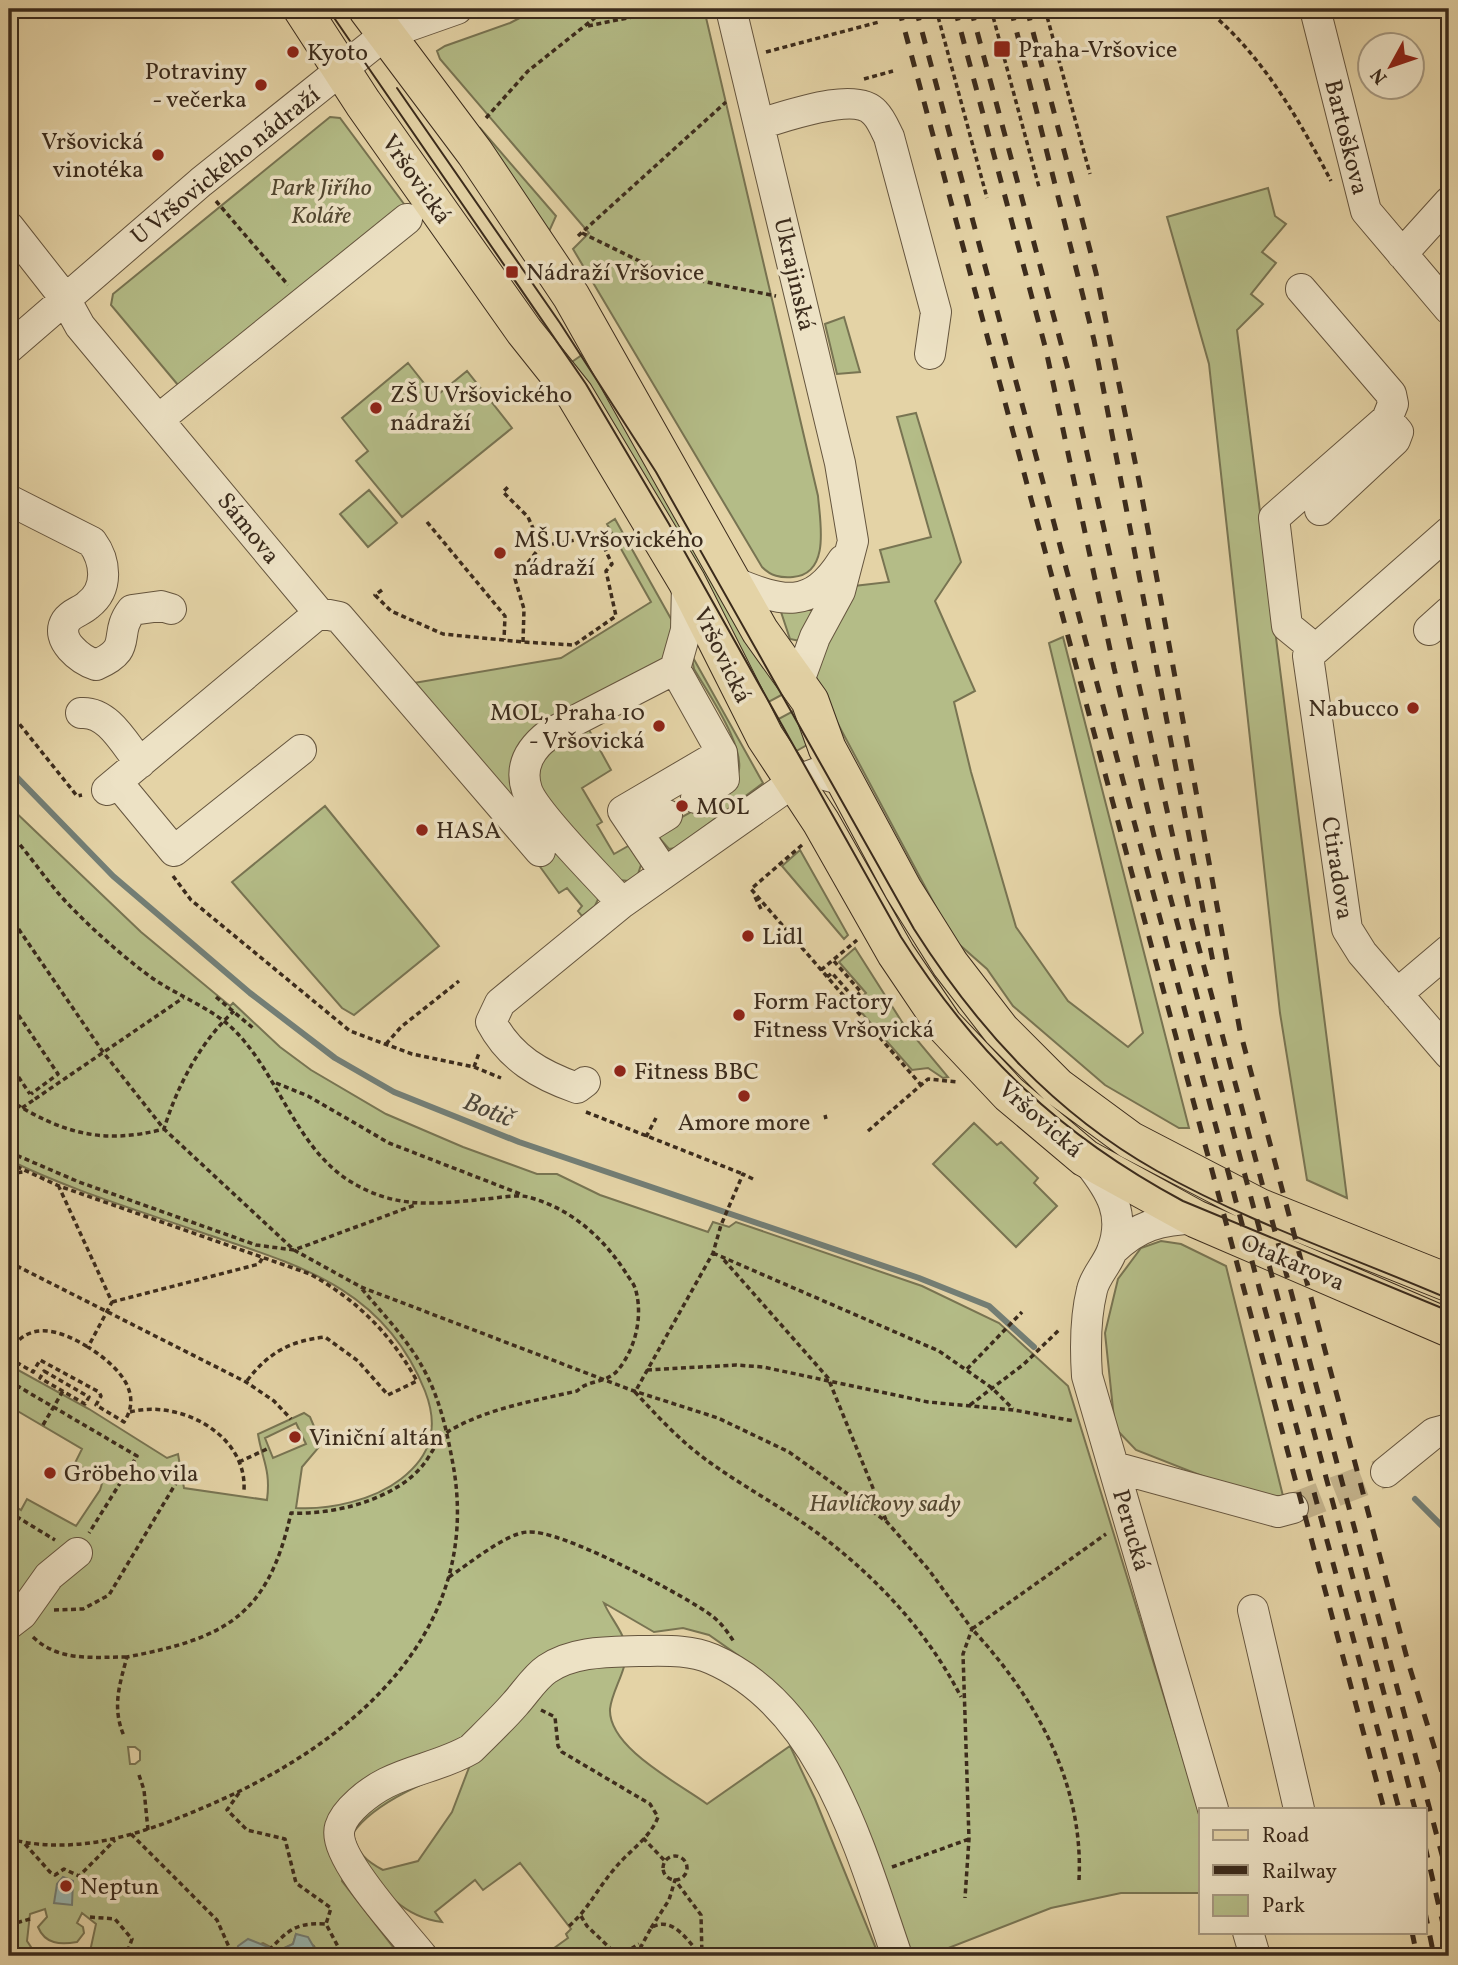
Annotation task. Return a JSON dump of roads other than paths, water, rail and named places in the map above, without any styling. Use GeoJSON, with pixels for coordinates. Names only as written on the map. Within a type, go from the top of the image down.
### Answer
{"type":"FeatureCollection","features":[{"type":"Feature","properties":{"kind":"main road","name":"Vršovická"},"geometry":{"type":"LineString","coordinates":[[302,9],[524,331],[575,395],[687,582],[709,622],[738,690],[795,781],[895,954],[944,1024],[1009,1094],[1085,1158],[1139,1190]]}},
{"type":"Feature","properties":{"kind":"main road","name":"Vršovická"},"geometry":{"type":"LineString","coordinates":[[377,21],[475,153],[571,296],[760,631],[799,681],[844,780],[926,927],[950,964],[1001,1030],[1059,1087],[1130,1140],[1193,1174]]}},
{"type":"Feature","properties":{"kind":"main road","name":"Otakarova"},"geometry":{"type":"LineString","coordinates":[[1193,1174],[1330,1238],[1449,1283]]}},
{"type":"Feature","properties":{"kind":"main road","name":"Otakarova"},"geometry":{"type":"LineString","coordinates":[[1139,1190],[1196,1219],[1449,1328]]}},
{"type":"Feature","properties":{"kind":"street","name":"U Vršovického nádraží"},"geometry":{"type":"LineString","coordinates":[[9,348],[64,297],[342,69],[377,21],[457,9]]}},
{"type":"Feature","properties":{"kind":"street","name":"Ukrajinská"},"geometry":{"type":"LineString","coordinates":[[731,9],[840,463],[853,541],[840,591],[815,637],[799,681]]}},
{"type":"Feature","properties":{"kind":"street","name":"Bartoškova"},"geometry":{"type":"LineString","coordinates":[[1315,9],[1366,211],[1449,309]]}},
{"type":"Feature","properties":{"kind":"street"},"geometry":{"type":"LineString","coordinates":[[759,124],[835,104],[858,103],[874,111],[889,137],[936,312],[930,354]]}},
{"type":"Feature","properties":{"kind":"street"},"geometry":{"type":"LineString","coordinates":[[1402,254],[1449,202]]}},
{"type":"Feature","properties":{"kind":"street"},"geometry":{"type":"LineString","coordinates":[[159,419],[407,219]]}},
{"type":"Feature","properties":{"kind":"street","name":"Sámova"},"geometry":{"type":"LineString","coordinates":[[9,227],[64,297],[80,326],[319,613]]}},
{"type":"Feature","properties":{"kind":"street"},"geometry":{"type":"LineString","coordinates":[[1301,289],[1391,394],[1393,404],[1387,419],[1274,518],[1287,626],[1314,648],[1449,532]]}},
{"type":"Feature","properties":{"kind":"street"},"geometry":{"type":"LineString","coordinates":[[1320,510],[1395,440],[1398,432],[1387,419]]}},
{"type":"Feature","properties":{"kind":"street"},"geometry":{"type":"LineString","coordinates":[[9,500],[92,542],[101,553],[104,567],[102,586],[90,604],[67,618],[64,626],[66,640],[83,660],[96,665],[113,657],[120,650],[123,622],[132,610],[161,606],[171,609]]}},
{"type":"Feature","properties":{"kind":"street"},"geometry":{"type":"LineString","coordinates":[[733,582],[777,599],[813,593],[827,582],[853,541]]}},
{"type":"Feature","properties":{"kind":"street"},"geometry":{"type":"LineString","coordinates":[[687,582],[686,630],[675,669],[722,753],[724,779],[696,798]]}},
{"type":"Feature","properties":{"kind":"street"},"geometry":{"type":"LineString","coordinates":[[301,750],[174,851],[112,786],[319,613],[338,617],[540,851]]}},
{"type":"Feature","properties":{"kind":"street","name":"Ctiradova"},"geometry":{"type":"LineString","coordinates":[[1314,648],[1308,656],[1347,929],[1362,953],[1449,1054]]}},
{"type":"Feature","properties":{"kind":"street"},"geometry":{"type":"LineString","coordinates":[[622,903],[533,802],[527,790],[526,762],[535,745],[549,734],[675,669]]}},
{"type":"Feature","properties":{"kind":"street"},"geometry":{"type":"LineString","coordinates":[[81,713],[94,712],[105,720],[140,763]]}},
{"type":"Feature","properties":{"kind":"street"},"geometry":{"type":"LineString","coordinates":[[664,872],[623,811],[722,753]]}},
{"type":"Feature","properties":{"kind":"street"},"geometry":{"type":"LineString","coordinates":[[585,1082],[577,1088],[547,1077],[523,1062],[508,1047],[491,1022],[500,1003],[622,903],[795,781],[817,773],[844,780]]}},
{"type":"Feature","properties":{"kind":"street"},"geometry":{"type":"LineString","coordinates":[[638,833],[667,815]]}},
{"type":"Feature","properties":{"kind":"street"},"geometry":{"type":"LineString","coordinates":[[1397,995],[1449,950]]}},
{"type":"Feature","properties":{"kind":"street","name":"Perucká"},"geometry":{"type":"LineString","coordinates":[[1085,1158],[1112,1192],[1117,1222],[1112,1251],[1092,1287],[1085,1338],[1087,1376],[1213,1808]]}},
{"type":"Feature","properties":{"kind":"street","name":"Perucká"},"geometry":{"type":"LineString","coordinates":[[1112,1251],[1134,1232],[1148,1225],[1164,1220],[1196,1219]]}},
{"type":"Feature","properties":{"kind":"street"},"geometry":{"type":"LineString","coordinates":[[1386,1472],[1434,1433],[1449,1429]]}},
{"type":"Feature","properties":{"kind":"street"},"geometry":{"type":"LineString","coordinates":[[1114,1467],[1278,1512],[1293,1508]]}},
{"type":"Feature","properties":{"kind":"street"},"geometry":{"type":"LineString","coordinates":[[19,1629],[22,1614],[49,1576],[77,1553]]}},
{"type":"Feature","properties":{"kind":"street"},"geometry":{"type":"LineString","coordinates":[[1253,1610],[1299,1808]]}},
{"type":"Feature","properties":{"kind":"street"},"geometry":{"type":"LineString","coordinates":[[422,1956],[347,1860],[341,1847],[340,1827],[349,1812],[385,1783],[456,1758],[471,1749],[545,1670],[571,1655],[626,1651],[676,1651],[711,1658],[766,1694],[805,1738],[823,1766],[869,1875],[897,1956]]}},
{"type":"Feature","properties":{"kind":"street"},"geometry":{"type":"LineString","coordinates":[[1249,1934],[1255,1956]]}},
{"type":"Feature","properties":{"kind":"water"},"geometry":{"type":"Polygon","coordinates":[[[63,1877],[73,1881],[72,1905],[54,1903],[57,1884],[63,1877]]]}},
{"type":"Feature","properties":{"kind":"water"},"geometry":{"type":"Polygon","coordinates":[[[296,1934],[308,1937],[319,1956],[260,1956],[237,1952],[238,1946],[248,1939],[278,1951],[293,1944],[296,1934]]]}},
{"type":"Feature","properties":{"kind":"waterway","name":"Botič"},"geometry":{"type":"LineString","coordinates":[[9,769],[113,876],[250,993],[335,1058],[394,1092],[519,1142],[919,1278],[989,1306],[1034,1347]]}},
{"type":"Feature","properties":{"kind":"waterway","name":"Botič"},"geometry":{"type":"LineString","coordinates":[[1415,1499],[1449,1533]]}},
{"type":"Feature","properties":{"kind":"tunnel"},"geometry":{"type":"LineString","coordinates":[[1293,1508],[1386,1472]]}},
{"type":"Feature","properties":{"kind":"tram line"},"geometry":{"type":"LineString","coordinates":[[328,9],[586,384],[669,524],[901,937],[959,1019],[1024,1089],[1059,1120],[1139,1176],[1183,1201],[1449,1311]]}},
{"type":"Feature","properties":{"kind":"tram line"},"geometry":{"type":"LineString","coordinates":[[397,88],[560,323],[656,472],[914,929],[991,1034],[1051,1095],[1084,1123],[1157,1171],[1264,1223],[1449,1299]]}},
{"type":"Feature","properties":{"kind":"railway"},"geometry":{"type":"LineString","coordinates":[[899,9],[1384,1808]]}},
{"type":"Feature","properties":{"kind":"railway"},"geometry":{"type":"LineString","coordinates":[[916,9],[1399,1808]]}},
{"type":"Feature","properties":{"kind":"railway"},"geometry":{"type":"LineString","coordinates":[[955,9],[1046,350],[1114,668],[1155,840],[1415,1808]]}},
{"type":"Feature","properties":{"kind":"railway"},"geometry":{"type":"LineString","coordinates":[[971,9],[1070,377],[1192,922],[1449,1881]]}},
{"type":"Feature","properties":{"kind":"railway"},"geometry":{"type":"LineString","coordinates":[[1011,9],[1094,340],[1214,967]]}},
{"type":"Feature","properties":{"kind":"railway"},"geometry":{"type":"LineString","coordinates":[[1027,9],[1096,273],[1139,481],[1240,1031],[1408,1662],[1449,1795]]}},
{"type":"Feature","properties":{"kind":"railway"},"geometry":{"type":"LineString","coordinates":[[1426,1850],[1449,1950]]}},
{"type":"Feature","properties":{"kind":"railway"},"geometry":{"type":"LineString","coordinates":[[1426,1917],[1434,1956]]}},
{"type":"Feature","properties":{"kind":"railway"},"geometry":{"type":"LineString","coordinates":[[1412,1934],[1417,1956]]}},
{"type":"Feature","properties":{"kind":"place","name":"Praha-Vršovice"},"geometry":{"type":"Point","coordinates":[1002,49]}},
{"type":"Feature","properties":{"kind":"place","name":"Kyoto"},"geometry":{"type":"Point","coordinates":[293,52]}},
{"type":"Feature","properties":{"kind":"place","name":"Potraviny - večerka"},"geometry":{"type":"Point","coordinates":[261,85]}},
{"type":"Feature","properties":{"kind":"place","name":"Vršovická vinotéka"},"geometry":{"type":"Point","coordinates":[158,155]}},
{"type":"Feature","properties":{"kind":"place","name":"Nádraží Vršovice"},"geometry":{"type":"Point","coordinates":[512,272]}},
{"type":"Feature","properties":{"kind":"place","name":"ZŠ U Vršovického nádraží"},"geometry":{"type":"Point","coordinates":[376,408]}},
{"type":"Feature","properties":{"kind":"place","name":"MŠ U Vršovického nádraží"},"geometry":{"type":"Point","coordinates":[500,553]}},
{"type":"Feature","properties":{"kind":"place","name":"Nabucco"},"geometry":{"type":"Point","coordinates":[1413,708]}},
{"type":"Feature","properties":{"kind":"place","name":"MOL, Praha 10 - Vršovická"},"geometry":{"type":"Point","coordinates":[659,726]}},
{"type":"Feature","properties":{"kind":"place","name":"MOL"},"geometry":{"type":"Point","coordinates":[682,806]}},
{"type":"Feature","properties":{"kind":"place","name":"HASA"},"geometry":{"type":"Point","coordinates":[422,830]}},
{"type":"Feature","properties":{"kind":"place","name":"Lidl"},"geometry":{"type":"Point","coordinates":[748,936]}},
{"type":"Feature","properties":{"kind":"place","name":"Form Factory Fitness Vršovická"},"geometry":{"type":"Point","coordinates":[739,1015]}},
{"type":"Feature","properties":{"kind":"place","name":"Fitness BBC"},"geometry":{"type":"Point","coordinates":[620,1071]}},
{"type":"Feature","properties":{"kind":"place","name":"Amore more"},"geometry":{"type":"Point","coordinates":[744,1096]}},
{"type":"Feature","properties":{"kind":"place","name":"Viniční altán"},"geometry":{"type":"Point","coordinates":[295,1437]}},
{"type":"Feature","properties":{"kind":"place","name":"Gröbeho vila"},"geometry":{"type":"Point","coordinates":[50,1473]}},
{"type":"Feature","properties":{"kind":"place","name":"Neptun"},"geometry":{"type":"Point","coordinates":[66,1886]}},
{"type":"Feature","properties":{"kind":"park label","name":"Park Jiřího Koláře"},"geometry":{"type":"Point","coordinates":[321,201]}},
{"type":"Feature","properties":{"kind":"park label","name":"Havlíčkovy sady"},"geometry":{"type":"Point","coordinates":[885,1503]}}]}
